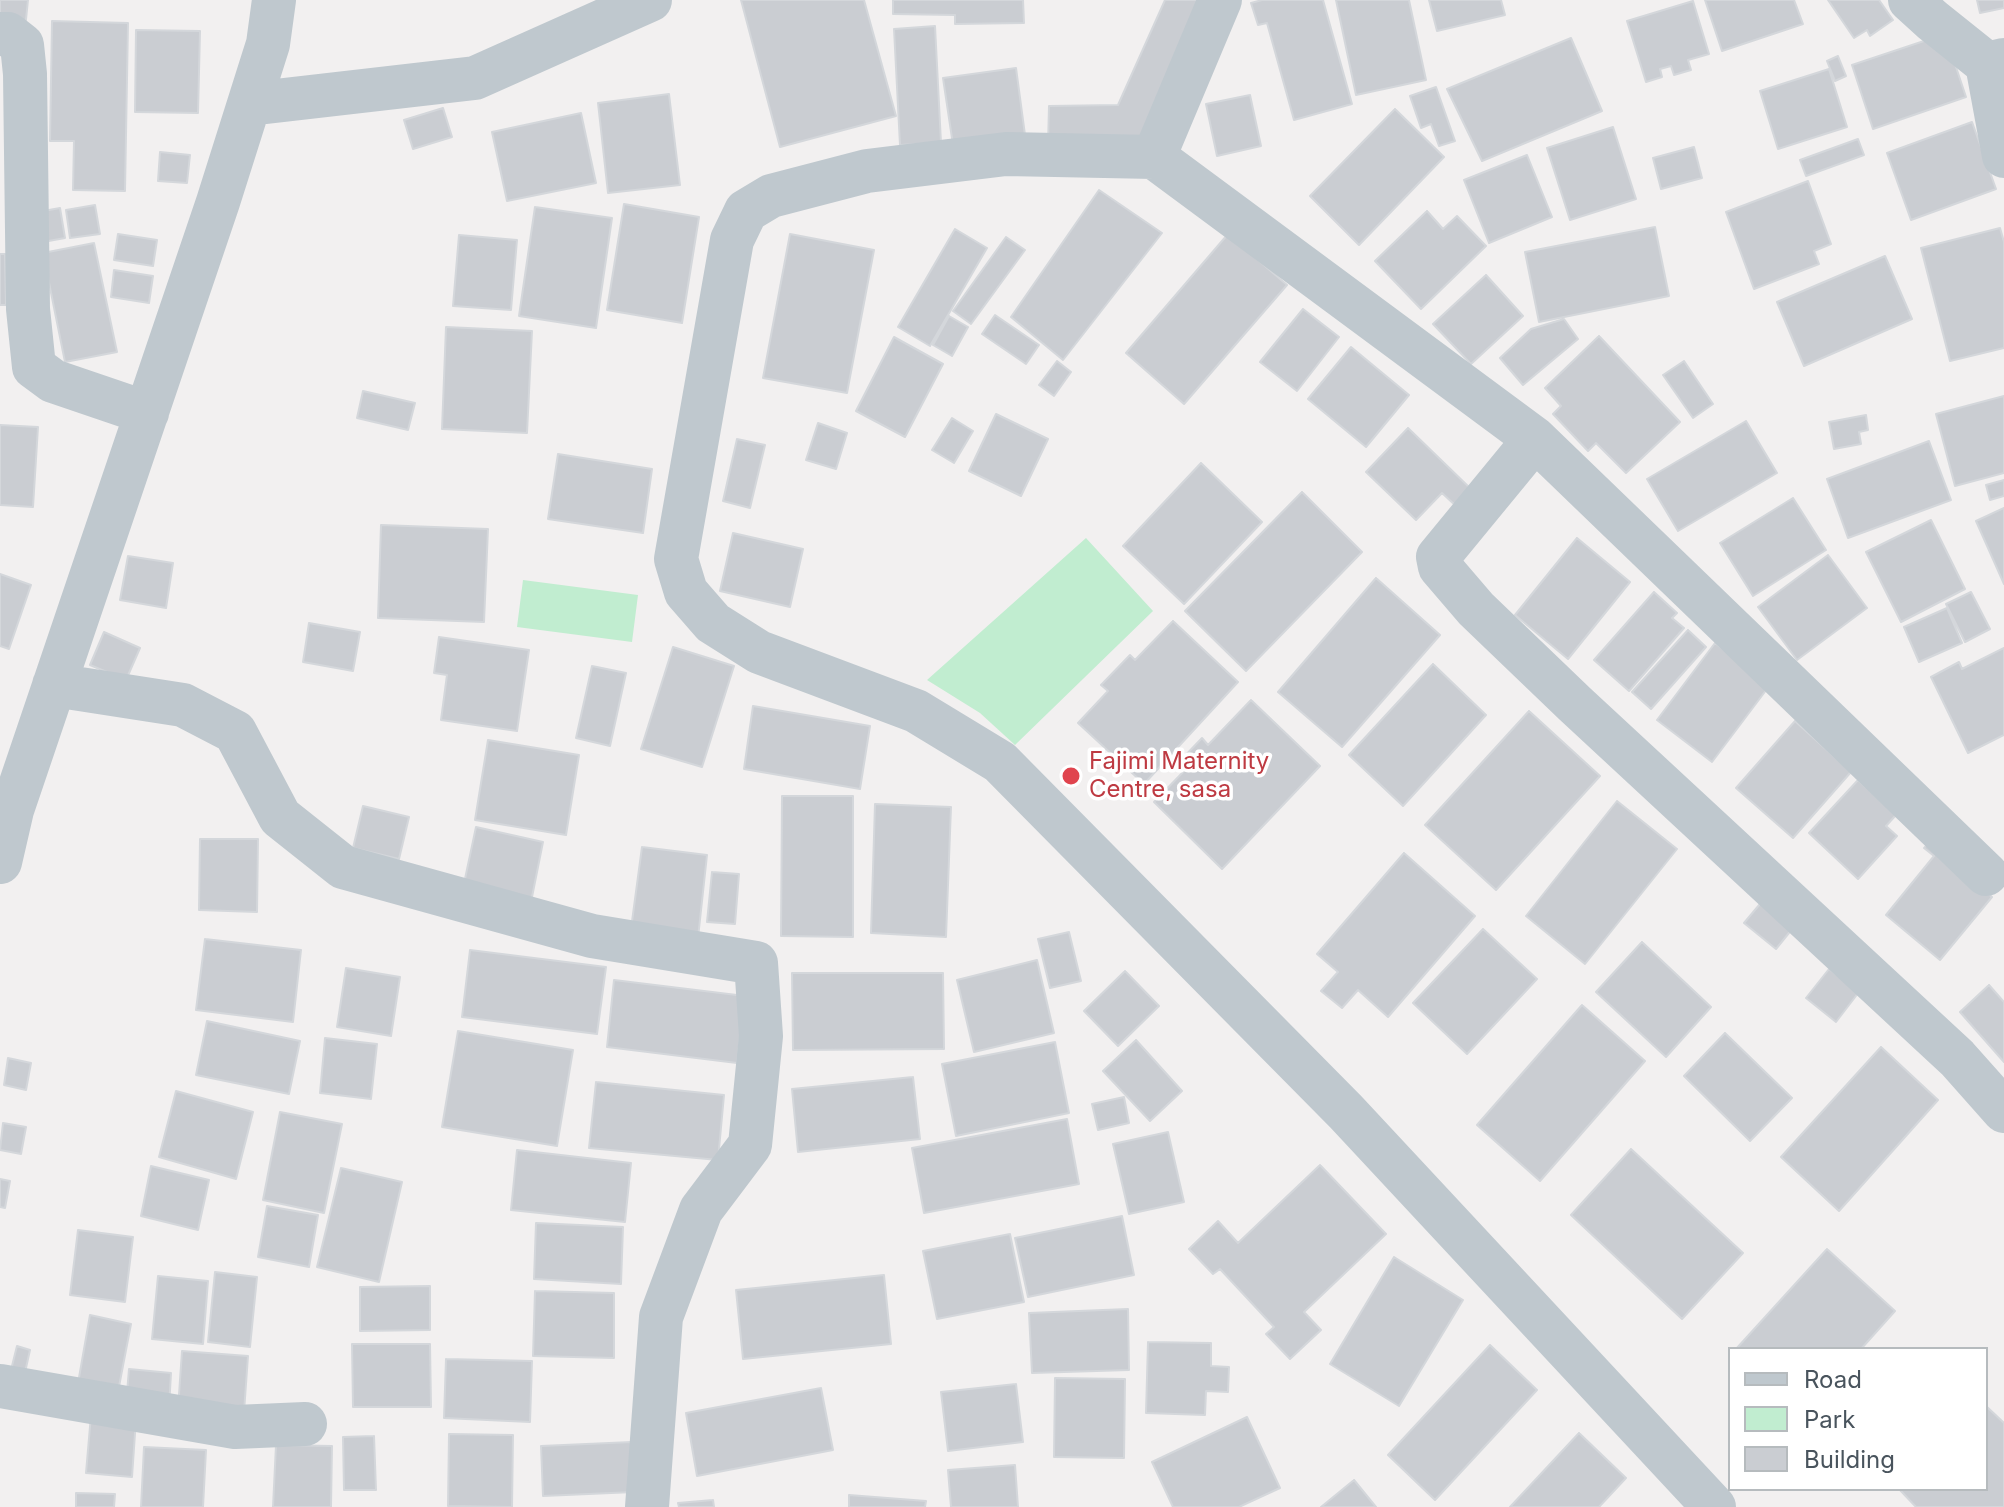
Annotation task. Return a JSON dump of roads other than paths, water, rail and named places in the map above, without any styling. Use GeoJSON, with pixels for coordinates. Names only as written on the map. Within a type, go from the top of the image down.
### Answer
{"type":"FeatureCollection","features":[{"type":"Feature","properties":{"kind":"street"},"geometry":{"type":"LineString","coordinates":[[0,862],[12,810],[249,104],[268,44],[274,0]]}},
{"type":"Feature","properties":{"kind":"street"},"geometry":{"type":"LineString","coordinates":[[249,104],[475,78],[650,0]]}},
{"type":"Feature","properties":{"kind":"street"},"geometry":{"type":"LineString","coordinates":[[1154,157],[1220,0]]}},
{"type":"Feature","properties":{"kind":"street"},"geometry":{"type":"LineString","coordinates":[[1910,0],[1932,20],[1996,62],[2004,156]]}},
{"type":"Feature","properties":{"kind":"street"},"geometry":{"type":"LineString","coordinates":[[0,34],[8,34],[22,45],[25,74],[28,309],[34,367],[53,381],[147,413]]}},
{"type":"Feature","properties":{"kind":"street"},"geometry":{"type":"LineString","coordinates":[[1714,1507],[1346,1112],[1000,762],[916,711],[759,652],[713,623],[686,592],[676,559],[732,240],[746,211],[771,196],[867,171],[1006,154],[1154,157],[1535,439],[1986,874]]}},
{"type":"Feature","properties":{"kind":"street"},"geometry":{"type":"LineString","coordinates":[[1535,439],[1438,557],[1440,567],[1487,620],[1957,1058],[2004,1111]]}},
{"type":"Feature","properties":{"kind":"street"},"geometry":{"type":"LineString","coordinates":[[54,685],[183,705],[235,732],[280,817],[343,867],[592,936],[756,963],[761,1036],[750,1145],[701,1210],[661,1317],[647,1507]]}},
{"type":"Feature","properties":{"kind":"street"},"geometry":{"type":"LineString","coordinates":[[0,1386],[235,1427],[305,1424]]}},
{"type":"Feature","properties":{"kind":"place","name":"Fajimi Maternity Centre, sasa"},"geometry":{"type":"Point","coordinates":[1071,776]}}]}
